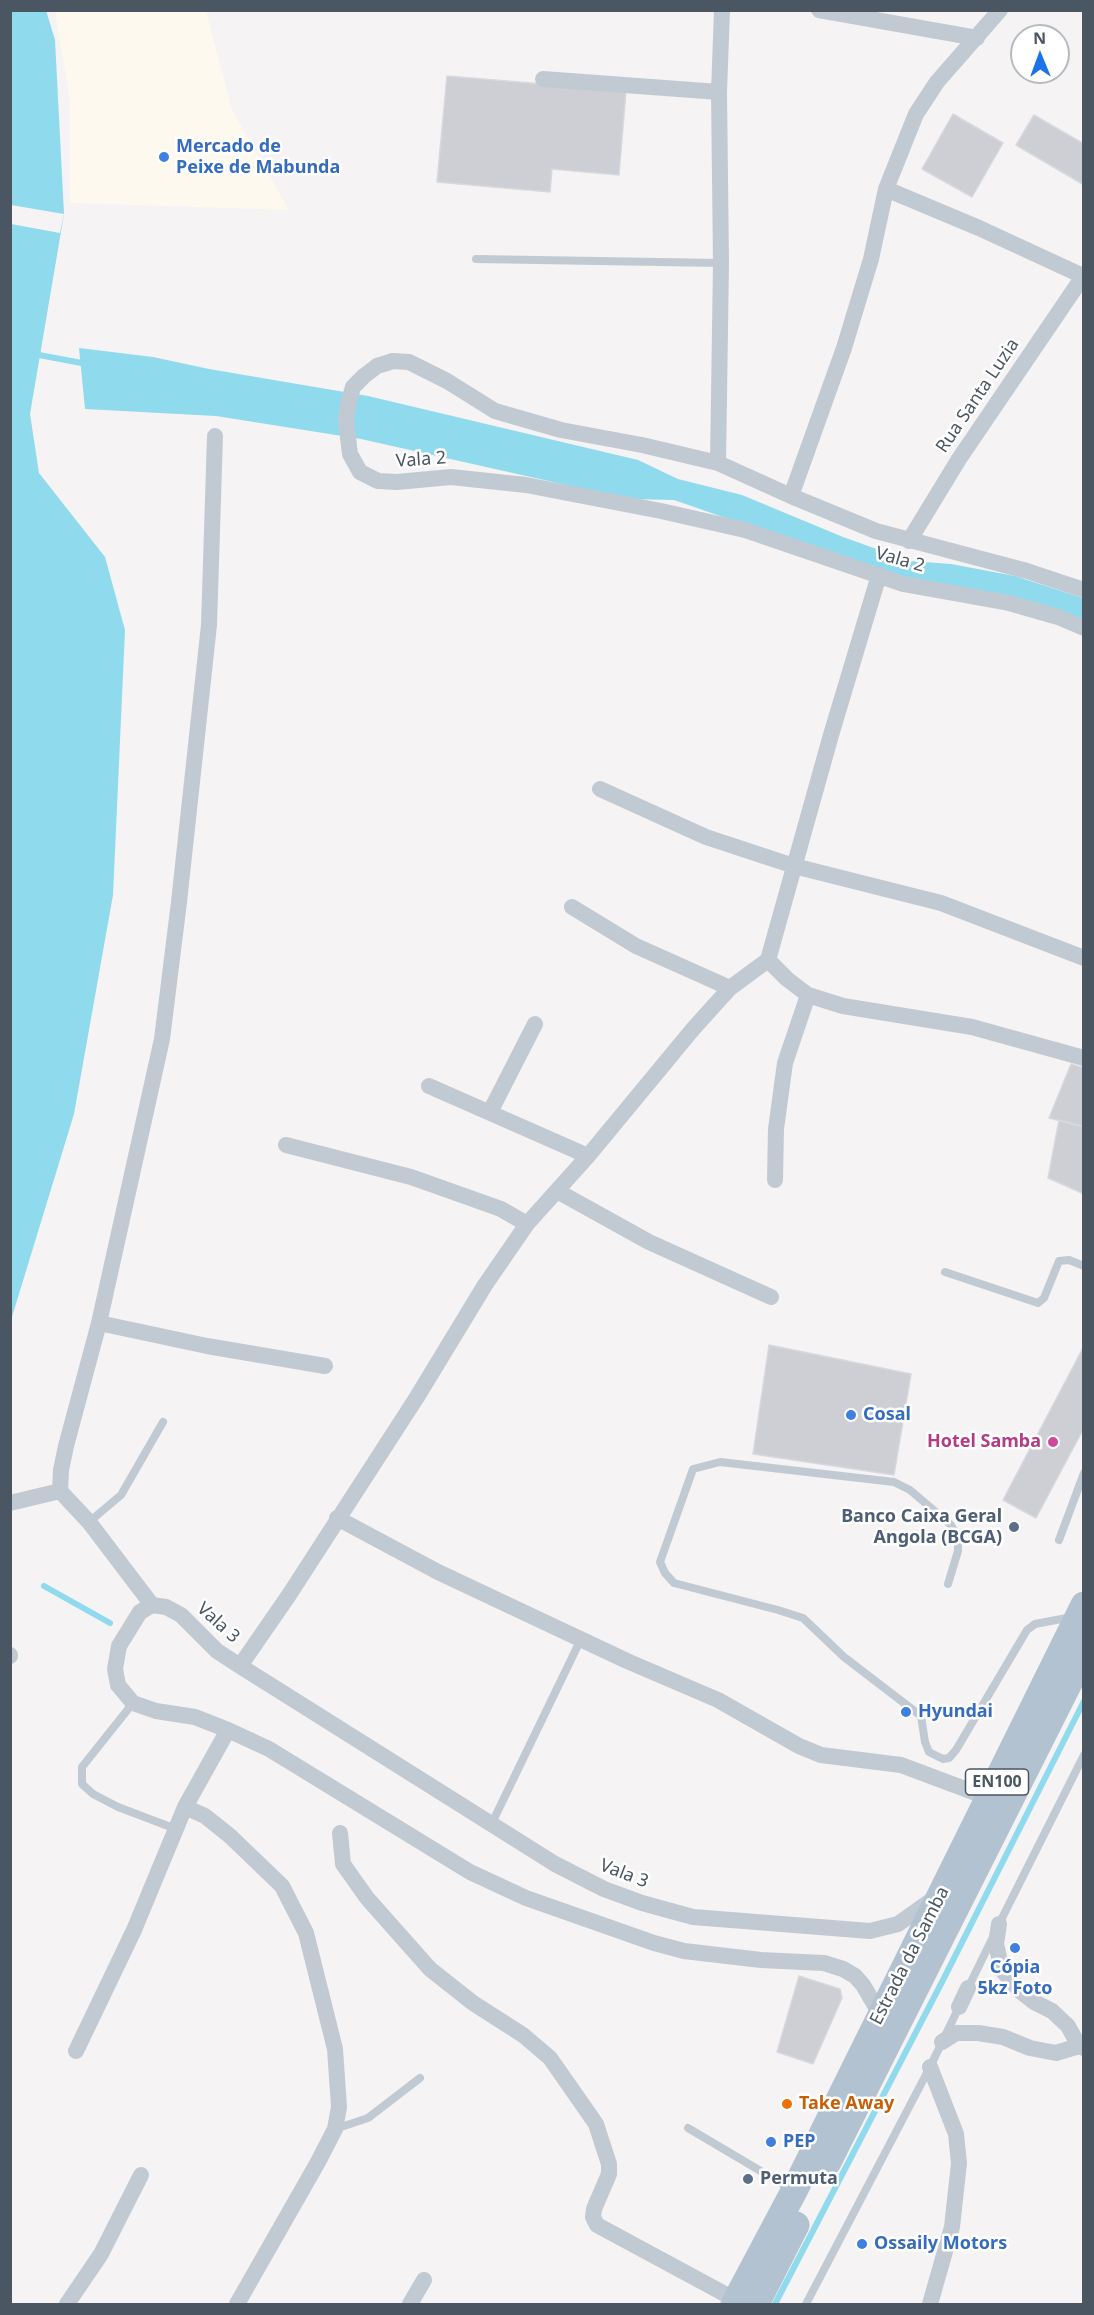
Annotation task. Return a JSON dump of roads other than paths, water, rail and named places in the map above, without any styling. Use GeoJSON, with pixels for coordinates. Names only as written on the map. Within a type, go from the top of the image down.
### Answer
{"type":"FeatureCollection","features":[{"type":"Feature","properties":{"kind":"main road","name":"Estrada da Samba"},"geometry":{"type":"LineString","coordinates":[[742,2303],[880,2014],[1081,1611]]}},
{"type":"Feature","properties":{"kind":"main road","name":"Estrada da Samba"},"geometry":{"type":"LineString","coordinates":[[742,2303],[1083,1653]]}},
{"type":"Feature","properties":{"kind":"street"},"geometry":{"type":"LineString","coordinates":[[718,463],[721,263],[719,92],[722,10]]}},
{"type":"Feature","properties":{"kind":"street"},"geometry":{"type":"LineString","coordinates":[[819,10],[977,38]]}},
{"type":"Feature","properties":{"kind":"street"},"geometry":{"type":"LineString","coordinates":[[791,496],[844,348],[871,259],[886,189],[916,114],[937,82],[1000,10]]}},
{"type":"Feature","properties":{"kind":"street"},"geometry":{"type":"LineString","coordinates":[[543,79],[719,92]]}},
{"type":"Feature","properties":{"kind":"street"},"geometry":{"type":"LineString","coordinates":[[886,189],[979,228],[1083,276]]}},
{"type":"Feature","properties":{"kind":"street","name":"Rua Santa Luzia"},"geometry":{"type":"LineString","coordinates":[[909,541],[959,459],[1083,276]]}},
{"type":"Feature","properties":{"kind":"street","name":"Vala 2"},"geometry":{"type":"LineString","coordinates":[[1083,590],[1027,571],[876,531],[718,463],[642,445],[561,430],[495,411],[447,381],[409,362],[393,362],[377,366],[353,387],[346,421],[350,454],[360,472],[378,481],[397,482],[451,477],[526,485],[661,511],[745,530],[903,584],[1009,603],[1058,617],[1083,628]]}},
{"type":"Feature","properties":{"kind":"street"},"geometry":{"type":"LineString","coordinates":[[215,436],[209,625],[162,1039],[99,1323],[61,1470],[60,1491],[89,1522],[146,1609],[119,1646],[115,1669],[118,1685],[134,1703],[156,1711],[195,1717],[268,1749],[470,1872],[526,1898],[613,1930],[684,1951],[761,1960],[824,1963],[855,1976],[880,2014]]}},
{"type":"Feature","properties":{"kind":"street"},"geometry":{"type":"LineString","coordinates":[[240,1666],[289,1595],[417,1397],[485,1285],[527,1224],[588,1156],[730,988],[768,960],[879,575]]}},
{"type":"Feature","properties":{"kind":"street"},"geometry":{"type":"LineString","coordinates":[[600,789],[706,837],[794,866],[941,903],[1083,958]]}},
{"type":"Feature","properties":{"kind":"street"},"geometry":{"type":"LineString","coordinates":[[572,907],[636,946],[730,988]]}},
{"type":"Feature","properties":{"kind":"street"},"geometry":{"type":"LineString","coordinates":[[768,960],[808,995],[843,1006],[972,1027],[1083,1058]]}},
{"type":"Feature","properties":{"kind":"street"},"geometry":{"type":"LineString","coordinates":[[775,1180],[776,1129],[785,1063],[808,995]]}},
{"type":"Feature","properties":{"kind":"street"},"geometry":{"type":"LineString","coordinates":[[490,1112],[536,1024]]}},
{"type":"Feature","properties":{"kind":"street"},"geometry":{"type":"LineString","coordinates":[[429,1086],[588,1156]]}},
{"type":"Feature","properties":{"kind":"street"},"geometry":{"type":"LineString","coordinates":[[286,1145],[411,1177],[501,1209],[527,1224]]}},
{"type":"Feature","properties":{"kind":"street"},"geometry":{"type":"LineString","coordinates":[[556,1191],[649,1242],[771,1297]]}},
{"type":"Feature","properties":{"kind":"street"},"geometry":{"type":"LineString","coordinates":[[99,1323],[207,1346],[325,1366]]}},
{"type":"Feature","properties":{"kind":"street"},"geometry":{"type":"LineString","coordinates":[[10,1503],[60,1491]]}},
{"type":"Feature","properties":{"kind":"street"},"geometry":{"type":"LineString","coordinates":[[337,1518],[438,1572],[718,1700],[799,1746],[821,1755],[900,1765],[989,1798]]}},
{"type":"Feature","properties":{"kind":"street","name":"Vala 3"},"geometry":{"type":"LineString","coordinates":[[146,1609],[166,1607],[181,1615],[217,1651],[555,1864],[582,1879],[642,1903],[693,1917],[870,1930],[898,1924],[943,1891]]}},
{"type":"Feature","properties":{"kind":"street"},"geometry":{"type":"LineString","coordinates":[[76,2051],[134,1930],[185,1807],[228,1730]]}},
{"type":"Feature","properties":{"kind":"street"},"geometry":{"type":"LineString","coordinates":[[185,1807],[205,1816],[259,1861],[282,1886],[306,1932],[334,2049],[339,2107],[335,2129],[237,2304]]}},
{"type":"Feature","properties":{"kind":"street"},"geometry":{"type":"LineString","coordinates":[[340,1833],[344,1864],[367,1898],[430,1969],[473,2003],[523,2035],[550,2058],[596,2124],[609,2164],[609,2174],[594,2209],[593,2217],[597,2225],[742,2303]]}},
{"type":"Feature","properties":{"kind":"street"},"geometry":{"type":"LineString","coordinates":[[942,2042],[956,2033],[978,2033],[1003,2037],[1030,2048],[1056,2053],[1081,2047],[1068,2026],[1052,2011],[1034,2002],[1002,1970],[996,1944],[999,1924]]}},
{"type":"Feature","properties":{"kind":"street"},"geometry":{"type":"LineString","coordinates":[[959,2007],[968,1988]]}},
{"type":"Feature","properties":{"kind":"street"},"geometry":{"type":"LineString","coordinates":[[930,2067],[956,2134],[959,2163],[952,2228],[930,2304]]}},
{"type":"Feature","properties":{"kind":"street"},"geometry":{"type":"LineString","coordinates":[[67,2304],[101,2254],[141,2175]]}},
{"type":"Feature","properties":{"kind":"street"},"geometry":{"type":"LineString","coordinates":[[410,2304],[424,2280]]}},
{"type":"Feature","properties":{"kind":"lane"},"geometry":{"type":"LineString","coordinates":[[476,259],[721,263]]}},
{"type":"Feature","properties":{"kind":"lane"},"geometry":{"type":"LineString","coordinates":[[945,1272],[1038,1303],[1044,1298],[1059,1261],[1069,1260],[1083,1266]]}},
{"type":"Feature","properties":{"kind":"lane"},"geometry":{"type":"LineString","coordinates":[[89,1522],[121,1496],[163,1422]]}},
{"type":"Feature","properties":{"kind":"lane"},"geometry":{"type":"LineString","coordinates":[[948,1584],[958,1551],[958,1539],[951,1525],[910,1491],[894,1482],[720,1462],[693,1469],[660,1562],[665,1574],[674,1583],[803,1618],[844,1658],[921,1716],[929,1752],[943,1759],[949,1758],[956,1750],[1027,1630],[1035,1624],[1081,1611]]}},
{"type":"Feature","properties":{"kind":"lane"},"geometry":{"type":"LineString","coordinates":[[1059,1539],[1083,1473]]}},
{"type":"Feature","properties":{"kind":"lane"},"geometry":{"type":"LineString","coordinates":[[492,1823],[581,1639]]}},
{"type":"Feature","properties":{"kind":"lane"},"geometry":{"type":"LineString","coordinates":[[134,1703],[82,1767],[82,1784],[93,1794],[118,1807],[176,1829]]}},
{"type":"Feature","properties":{"kind":"lane"},"geometry":{"type":"LineString","coordinates":[[968,1988],[1083,1755]]}},
{"type":"Feature","properties":{"kind":"lane"},"geometry":{"type":"LineString","coordinates":[[807,2304],[959,2007]]}},
{"type":"Feature","properties":{"kind":"lane"},"geometry":{"type":"LineString","coordinates":[[335,2129],[368,2118],[420,2078]]}},
{"type":"Feature","properties":{"kind":"lane"},"geometry":{"type":"LineString","coordinates":[[688,2128],[794,2191]]}},
{"type":"Feature","properties":{"kind":"water"},"geometry":{"type":"Polygon","coordinates":[[[46,10],[55,40],[64,214],[30,414],[39,473],[105,557],[125,630],[113,895],[74,1114],[11,1320],[10,11],[46,10]]]}},
{"type":"Feature","properties":{"kind":"water"},"geometry":{"type":"Polygon","coordinates":[[[79,348],[153,357],[209,369],[368,396],[638,460],[678,479],[742,495],[843,537],[910,561],[951,564],[1015,576],[1083,598],[1083,625],[907,581],[674,500],[629,499],[361,439],[216,416],[85,409],[79,348]]]}},
{"type":"Feature","properties":{"kind":"waterway"},"geometry":{"type":"LineString","coordinates":[[39,355],[87,364]]}},
{"type":"Feature","properties":{"kind":"waterway"},"geometry":{"type":"LineString","coordinates":[[44,1586],[110,1623]]}},
{"type":"Feature","properties":{"kind":"waterway"},"geometry":{"type":"LineString","coordinates":[[775,2304],[1084,1701]]}},
{"type":"Feature","properties":{"kind":"place","name":"Mercado de Peixe de Mabunda"},"geometry":{"type":"Point","coordinates":[164,157]}},
{"type":"Feature","properties":{"kind":"place","name":"Cosal"},"geometry":{"type":"Point","coordinates":[851,1415]}},
{"type":"Feature","properties":{"kind":"place","name":"Hotel Samba"},"geometry":{"type":"Point","coordinates":[1053,1442]}},
{"type":"Feature","properties":{"kind":"place","name":"Banco Caixa Geral Angola (BCGA)"},"geometry":{"type":"Point","coordinates":[1014,1527]}},
{"type":"Feature","properties":{"kind":"place","name":"Hyundai"},"geometry":{"type":"Point","coordinates":[906,1712]}},
{"type":"Feature","properties":{"kind":"place","name":"Cópia 5kz Foto"},"geometry":{"type":"Point","coordinates":[1015,1948]}},
{"type":"Feature","properties":{"kind":"place","name":"Take Away"},"geometry":{"type":"Point","coordinates":[787,2104]}},
{"type":"Feature","properties":{"kind":"place","name":"PEP"},"geometry":{"type":"Point","coordinates":[771,2142]}},
{"type":"Feature","properties":{"kind":"place","name":"Permuta"},"geometry":{"type":"Point","coordinates":[748,2179]}},
{"type":"Feature","properties":{"kind":"place","name":"Ossaily Motors"},"geometry":{"type":"Point","coordinates":[862,2244]}}]}
